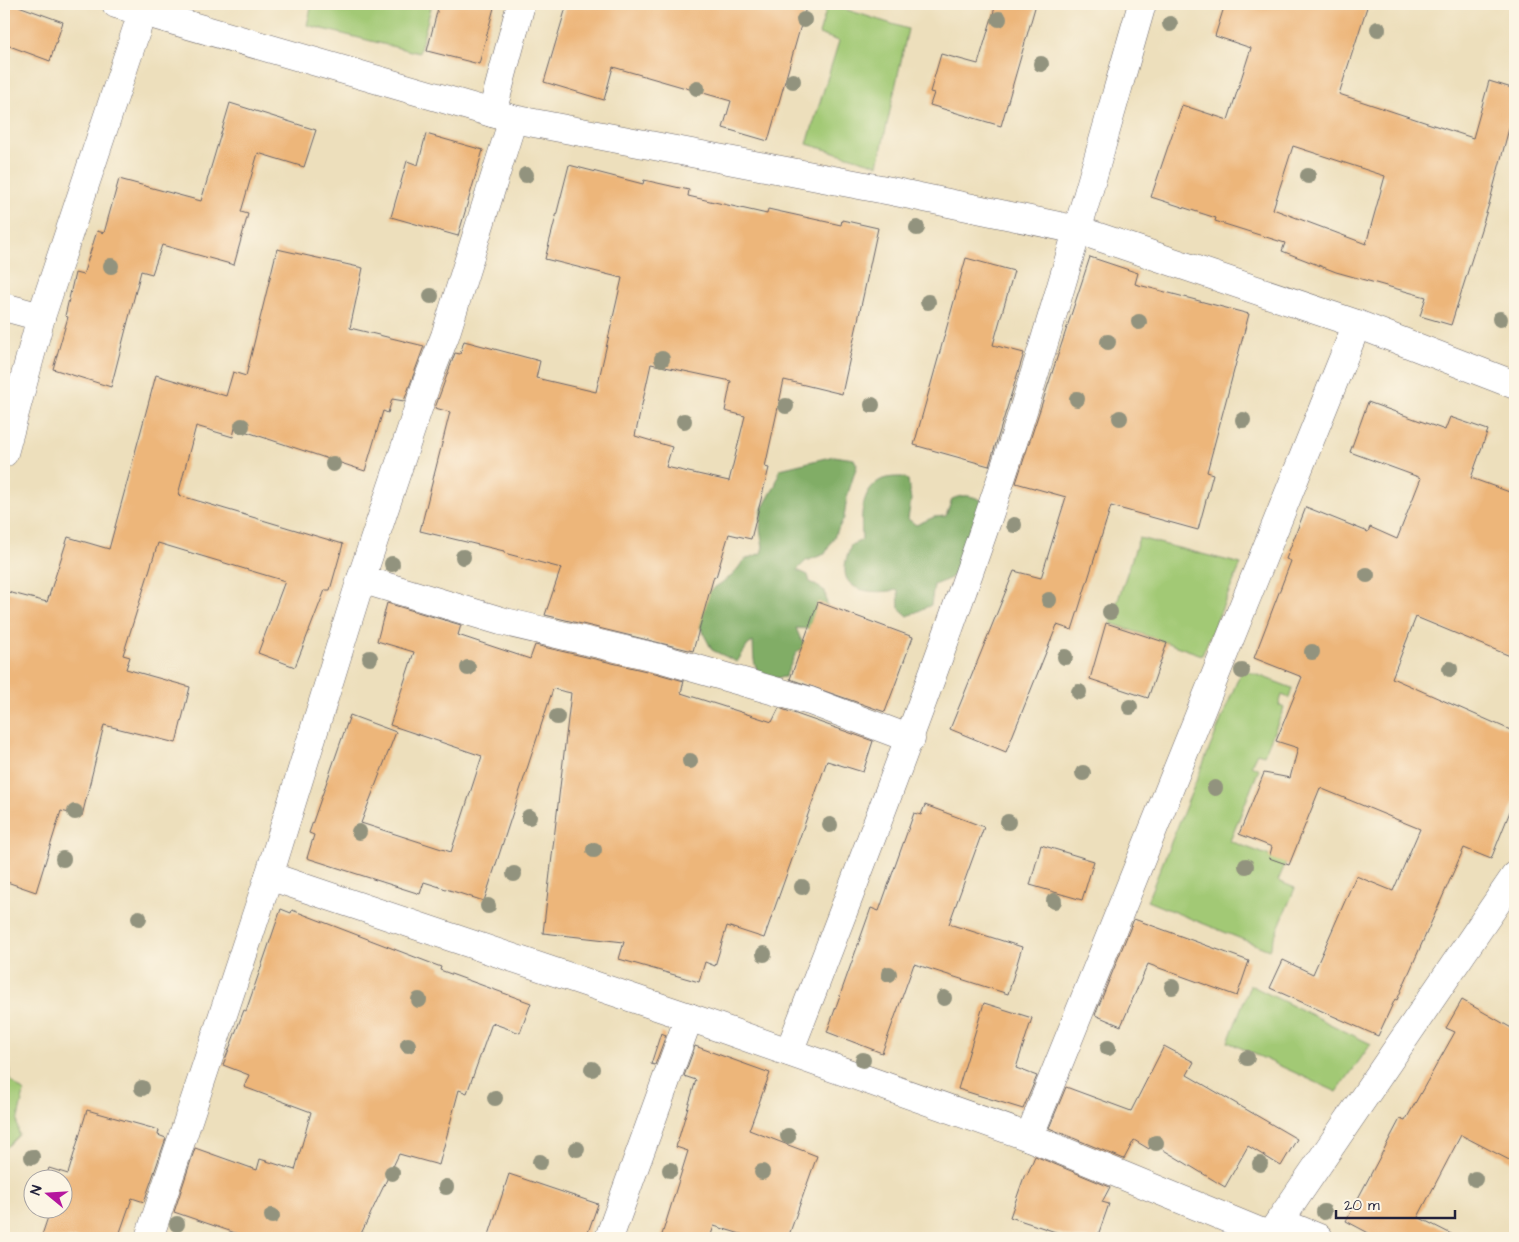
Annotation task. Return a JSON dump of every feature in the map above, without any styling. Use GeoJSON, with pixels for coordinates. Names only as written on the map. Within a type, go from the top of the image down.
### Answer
{"type":"FeatureCollection","features":[{"type":"Feature","properties":{"kind":"street"},"geometry":{"type":"LineString","coordinates":[[116,4],[144,8],[502,116],[892,191],[1078,230],[1357,324],[1515,385]]}},
{"type":"Feature","properties":{"kind":"street"},"geometry":{"type":"LineString","coordinates":[[149,1238],[269,876],[361,580],[427,382],[445,336],[502,116],[521,4]]}},
{"type":"Feature","properties":{"kind":"street"},"geometry":{"type":"LineString","coordinates":[[789,1052],[911,739],[990,512],[1078,230],[1142,4]]}},
{"type":"Feature","properties":{"kind":"street"},"geometry":{"type":"LineString","coordinates":[[4,453],[41,318],[144,8]]}},
{"type":"Feature","properties":{"kind":"street"},"geometry":{"type":"LineString","coordinates":[[4,307],[41,318]]}},
{"type":"Feature","properties":{"kind":"street"},"geometry":{"type":"LineString","coordinates":[[1029,1137],[1357,324]]}},
{"type":"Feature","properties":{"kind":"street"},"geometry":{"type":"LineString","coordinates":[[361,580],[501,621],[658,658],[810,701],[911,739]]}},
{"type":"Feature","properties":{"kind":"street"},"geometry":{"type":"LineString","coordinates":[[269,876],[689,1017],[1029,1137],[1273,1232],[1320,1238]]}},
{"type":"Feature","properties":{"kind":"street"},"geometry":{"type":"LineString","coordinates":[[1273,1232],[1515,876]]}},
{"type":"Feature","properties":{"kind":"street"},"geometry":{"type":"LineString","coordinates":[[609,1238],[689,1017]]}},
{"type":"Feature","properties":{"kind":"green space"},"geometry":{"type":"Polygon","coordinates":[[[312,4],[432,4],[419,53],[307,25],[312,4]]]}},
{"type":"Feature","properties":{"kind":"green space"},"geometry":{"type":"Polygon","coordinates":[[[828,4],[908,29],[878,165],[807,144],[839,41],[819,34],[828,4]]]}},
{"type":"Feature","properties":{"kind":"green space"},"geometry":{"type":"Polygon","coordinates":[[[834,456],[854,459],[857,465],[847,497],[844,518],[825,554],[806,561],[797,570],[808,575],[810,582],[825,591],[829,618],[809,629],[796,628],[801,640],[806,645],[796,653],[785,677],[765,679],[756,667],[753,642],[748,645],[737,662],[712,650],[700,627],[701,610],[708,592],[733,575],[744,560],[761,553],[763,547],[760,528],[762,509],[775,486],[780,469],[834,456]]]}},
{"type":"Feature","properties":{"kind":"green space"},"geometry":{"type":"Polygon","coordinates":[[[903,477],[908,480],[911,500],[908,519],[916,525],[934,517],[946,516],[952,499],[956,497],[975,497],[983,501],[981,520],[970,527],[967,553],[969,559],[951,578],[934,585],[931,605],[908,616],[899,608],[898,590],[882,592],[856,588],[846,577],[845,568],[851,545],[862,540],[863,506],[869,490],[883,479],[903,477]]]}},
{"type":"Feature","properties":{"kind":"green space"},"geometry":{"type":"Polygon","coordinates":[[[1139,538],[1241,564],[1202,655],[1110,623],[1139,538]]]}},
{"type":"Feature","properties":{"kind":"green space"},"geometry":{"type":"Polygon","coordinates":[[[1242,669],[1292,688],[1289,698],[1282,695],[1279,705],[1284,708],[1264,755],[1257,753],[1251,765],[1259,769],[1230,841],[1286,862],[1278,881],[1295,888],[1269,950],[1147,901],[1242,669]]]}},
{"type":"Feature","properties":{"kind":"green space"},"geometry":{"type":"Polygon","coordinates":[[[1250,985],[1371,1044],[1337,1092],[1228,1042],[1250,985]]]}},
{"type":"Feature","properties":{"kind":"green space"},"geometry":{"type":"Polygon","coordinates":[[[4,1066],[9,1069],[10,1080],[24,1092],[17,1123],[19,1135],[4,1150],[4,1066]]]}},
{"type":"Feature","properties":{"kind":"building"},"geometry":{"type":"Polygon","coordinates":[[[4,4],[13,4],[63,22],[50,61],[4,44],[4,4]]]}},
{"type":"Feature","properties":{"kind":"building"},"geometry":{"type":"Polygon","coordinates":[[[439,4],[495,4],[479,64],[427,51],[439,4]]]}},
{"type":"Feature","properties":{"kind":"building"},"geometry":{"type":"Polygon","coordinates":[[[567,4],[807,4],[768,141],[723,128],[731,101],[613,67],[604,100],[544,82],[567,4]]]}},
{"type":"Feature","properties":{"kind":"building"},"geometry":{"type":"Polygon","coordinates":[[[996,4],[1036,4],[1001,126],[930,105],[934,93],[930,92],[941,54],[978,64],[996,4]]]}},
{"type":"Feature","properties":{"kind":"building"},"geometry":{"type":"Polygon","coordinates":[[[1225,4],[1368,4],[1339,94],[1473,138],[1489,81],[1515,89],[1515,106],[1489,204],[1451,325],[1420,316],[1426,297],[1336,272],[1282,251],[1285,243],[1215,221],[1216,218],[1151,197],[1182,105],[1228,120],[1251,48],[1215,36],[1225,4]],[[1293,146],[1273,209],[1366,244],[1385,176],[1293,146]]]}},
{"type":"Feature","properties":{"kind":"building"},"geometry":{"type":"Polygon","coordinates":[[[230,103],[316,130],[304,167],[258,153],[241,212],[248,214],[234,265],[162,245],[152,274],[141,271],[111,387],[53,369],[68,317],[65,316],[75,273],[83,275],[97,231],[104,233],[119,179],[201,201],[230,103]]]}},
{"type":"Feature","properties":{"kind":"building"},"geometry":{"type":"Polygon","coordinates":[[[426,134],[483,150],[458,236],[391,217],[407,161],[418,165],[426,134]]]}},
{"type":"Feature","properties":{"kind":"building"},"geometry":{"type":"Polygon","coordinates":[[[569,165],[643,184],[644,180],[689,190],[688,196],[767,214],[768,209],[841,225],[842,220],[878,228],[842,394],[784,380],[765,467],[769,468],[751,539],[729,534],[716,577],[714,576],[693,651],[545,615],[561,568],[504,553],[504,551],[420,531],[450,412],[435,408],[455,353],[460,354],[464,341],[540,361],[536,378],[596,392],[622,278],[545,259],[569,165]],[[651,364],[635,436],[672,447],[666,467],[729,481],[745,416],[725,411],[731,381],[651,364]]]}},
{"type":"Feature","properties":{"kind":"building"},"geometry":{"type":"Polygon","coordinates":[[[277,249],[363,268],[350,328],[424,346],[404,401],[392,399],[388,413],[383,411],[365,471],[235,428],[233,437],[196,426],[178,495],[343,544],[330,590],[325,590],[295,667],[258,653],[285,581],[158,543],[123,655],[130,657],[126,669],[190,687],[176,743],[104,725],[82,816],[61,811],[36,892],[4,881],[4,591],[47,602],[68,537],[109,549],[156,375],[226,396],[233,372],[246,376],[277,249]]]}},
{"type":"Feature","properties":{"kind":"building"},"geometry":{"type":"Polygon","coordinates":[[[1090,257],[1138,273],[1135,284],[1249,314],[1207,472],[1213,474],[1198,530],[1111,506],[1072,630],[1057,625],[1006,752],[950,729],[1014,571],[1041,578],[1066,497],[1016,483],[1090,257]]]}},
{"type":"Feature","properties":{"kind":"building"},"geometry":{"type":"Polygon","coordinates":[[[966,258],[1014,271],[993,345],[1024,353],[989,466],[914,445],[966,258]]]}},
{"type":"Feature","properties":{"kind":"building"},"geometry":{"type":"Polygon","coordinates":[[[1368,402],[1445,430],[1450,417],[1488,430],[1471,478],[1515,494],[1515,658],[1416,617],[1392,678],[1515,732],[1515,799],[1491,859],[1464,848],[1397,1000],[1395,999],[1378,1036],[1270,988],[1283,960],[1313,974],[1356,876],[1393,891],[1420,829],[1320,788],[1289,865],[1269,858],[1272,847],[1239,834],[1264,773],[1290,778],[1298,748],[1276,741],[1302,677],[1254,658],[1291,561],[1286,559],[1306,507],[1368,532],[1370,527],[1397,539],[1421,478],[1350,452],[1368,402]]]}},
{"type":"Feature","properties":{"kind":"building"},"geometry":{"type":"Polygon","coordinates":[[[818,602],[913,637],[885,712],[790,679],[818,602]]]}},
{"type":"Feature","properties":{"kind":"building"},"geometry":{"type":"Polygon","coordinates":[[[387,603],[461,625],[458,635],[530,659],[535,645],[655,673],[684,681],[681,693],[772,722],[779,708],[873,741],[863,772],[827,761],[764,938],[727,926],[715,966],[705,962],[699,982],[619,959],[624,942],[543,933],[571,693],[553,689],[484,901],[424,882],[420,894],[307,858],[314,835],[309,833],[350,715],[396,732],[361,823],[451,852],[482,756],[390,725],[414,652],[377,641],[387,603]]]}},
{"type":"Feature","properties":{"kind":"building"},"geometry":{"type":"Polygon","coordinates":[[[1106,623],[1167,643],[1148,698],[1090,679],[1106,623]]]}},
{"type":"Feature","properties":{"kind":"building"},"geometry":{"type":"Polygon","coordinates":[[[925,805],[984,827],[949,924],[1022,947],[1008,994],[914,964],[882,1053],[827,1032],[871,908],[879,911],[914,813],[921,815],[925,805]]]}},
{"type":"Feature","properties":{"kind":"building"},"geometry":{"type":"Polygon","coordinates":[[[1041,845],[1094,861],[1082,900],[1030,885],[1041,845]]]}},
{"type":"Feature","properties":{"kind":"building"},"geometry":{"type":"Polygon","coordinates":[[[281,909],[291,913],[292,910],[441,967],[440,970],[531,1003],[520,1033],[492,1023],[467,1093],[459,1090],[439,1165],[399,1154],[359,1238],[250,1238],[174,1212],[195,1148],[257,1170],[260,1159],[295,1170],[311,1112],[244,1087],[249,1075],[223,1065],[244,1010],[246,1011],[281,909]]]}},
{"type":"Feature","properties":{"kind":"building"},"geometry":{"type":"Polygon","coordinates":[[[1134,919],[1249,961],[1237,996],[1148,964],[1121,1026],[1095,1015],[1134,919]]]}},
{"type":"Feature","properties":{"kind":"building"},"geometry":{"type":"Polygon","coordinates":[[[1462,1000],[1515,1030],[1515,1163],[1461,1135],[1418,1217],[1459,1238],[1378,1238],[1346,1221],[1400,1119],[1405,1121],[1455,1032],[1446,1028],[1462,1000]]]}},
{"type":"Feature","properties":{"kind":"building"},"geometry":{"type":"Polygon","coordinates":[[[984,1003],[1032,1018],[1016,1068],[1037,1076],[1023,1109],[958,1089],[984,1003]]]}},
{"type":"Feature","properties":{"kind":"building"},"geometry":{"type":"Polygon","coordinates":[[[661,1033],[666,1035],[655,1065],[651,1064],[661,1033]]]}},
{"type":"Feature","properties":{"kind":"building"},"geometry":{"type":"Polygon","coordinates":[[[695,1046],[770,1073],[749,1130],[817,1156],[788,1238],[754,1238],[714,1226],[710,1238],[661,1238],[688,1151],[676,1147],[696,1080],[684,1076],[695,1046]]]}},
{"type":"Feature","properties":{"kind":"building"},"geometry":{"type":"Polygon","coordinates":[[[1164,1046],[1194,1062],[1187,1075],[1297,1139],[1281,1166],[1248,1146],[1225,1187],[1152,1143],[1149,1149],[1134,1140],[1124,1159],[1049,1128],[1066,1087],[1131,1111],[1164,1046]]]}},
{"type":"Feature","properties":{"kind":"building"},"geometry":{"type":"Polygon","coordinates":[[[87,1110],[159,1130],[158,1135],[166,1138],[144,1202],[132,1198],[118,1238],[41,1238],[47,1220],[72,1220],[72,1170],[69,1170],[87,1110]]]}},
{"type":"Feature","properties":{"kind":"building"},"geometry":{"type":"Polygon","coordinates":[[[1035,1156],[1110,1187],[1102,1202],[1109,1204],[1097,1238],[1074,1238],[1010,1217],[1025,1174],[1027,1175],[1035,1156]]]}},
{"type":"Feature","properties":{"kind":"building"},"geometry":{"type":"Polygon","coordinates":[[[509,1174],[598,1204],[586,1238],[488,1238],[509,1174]]]}}]}
